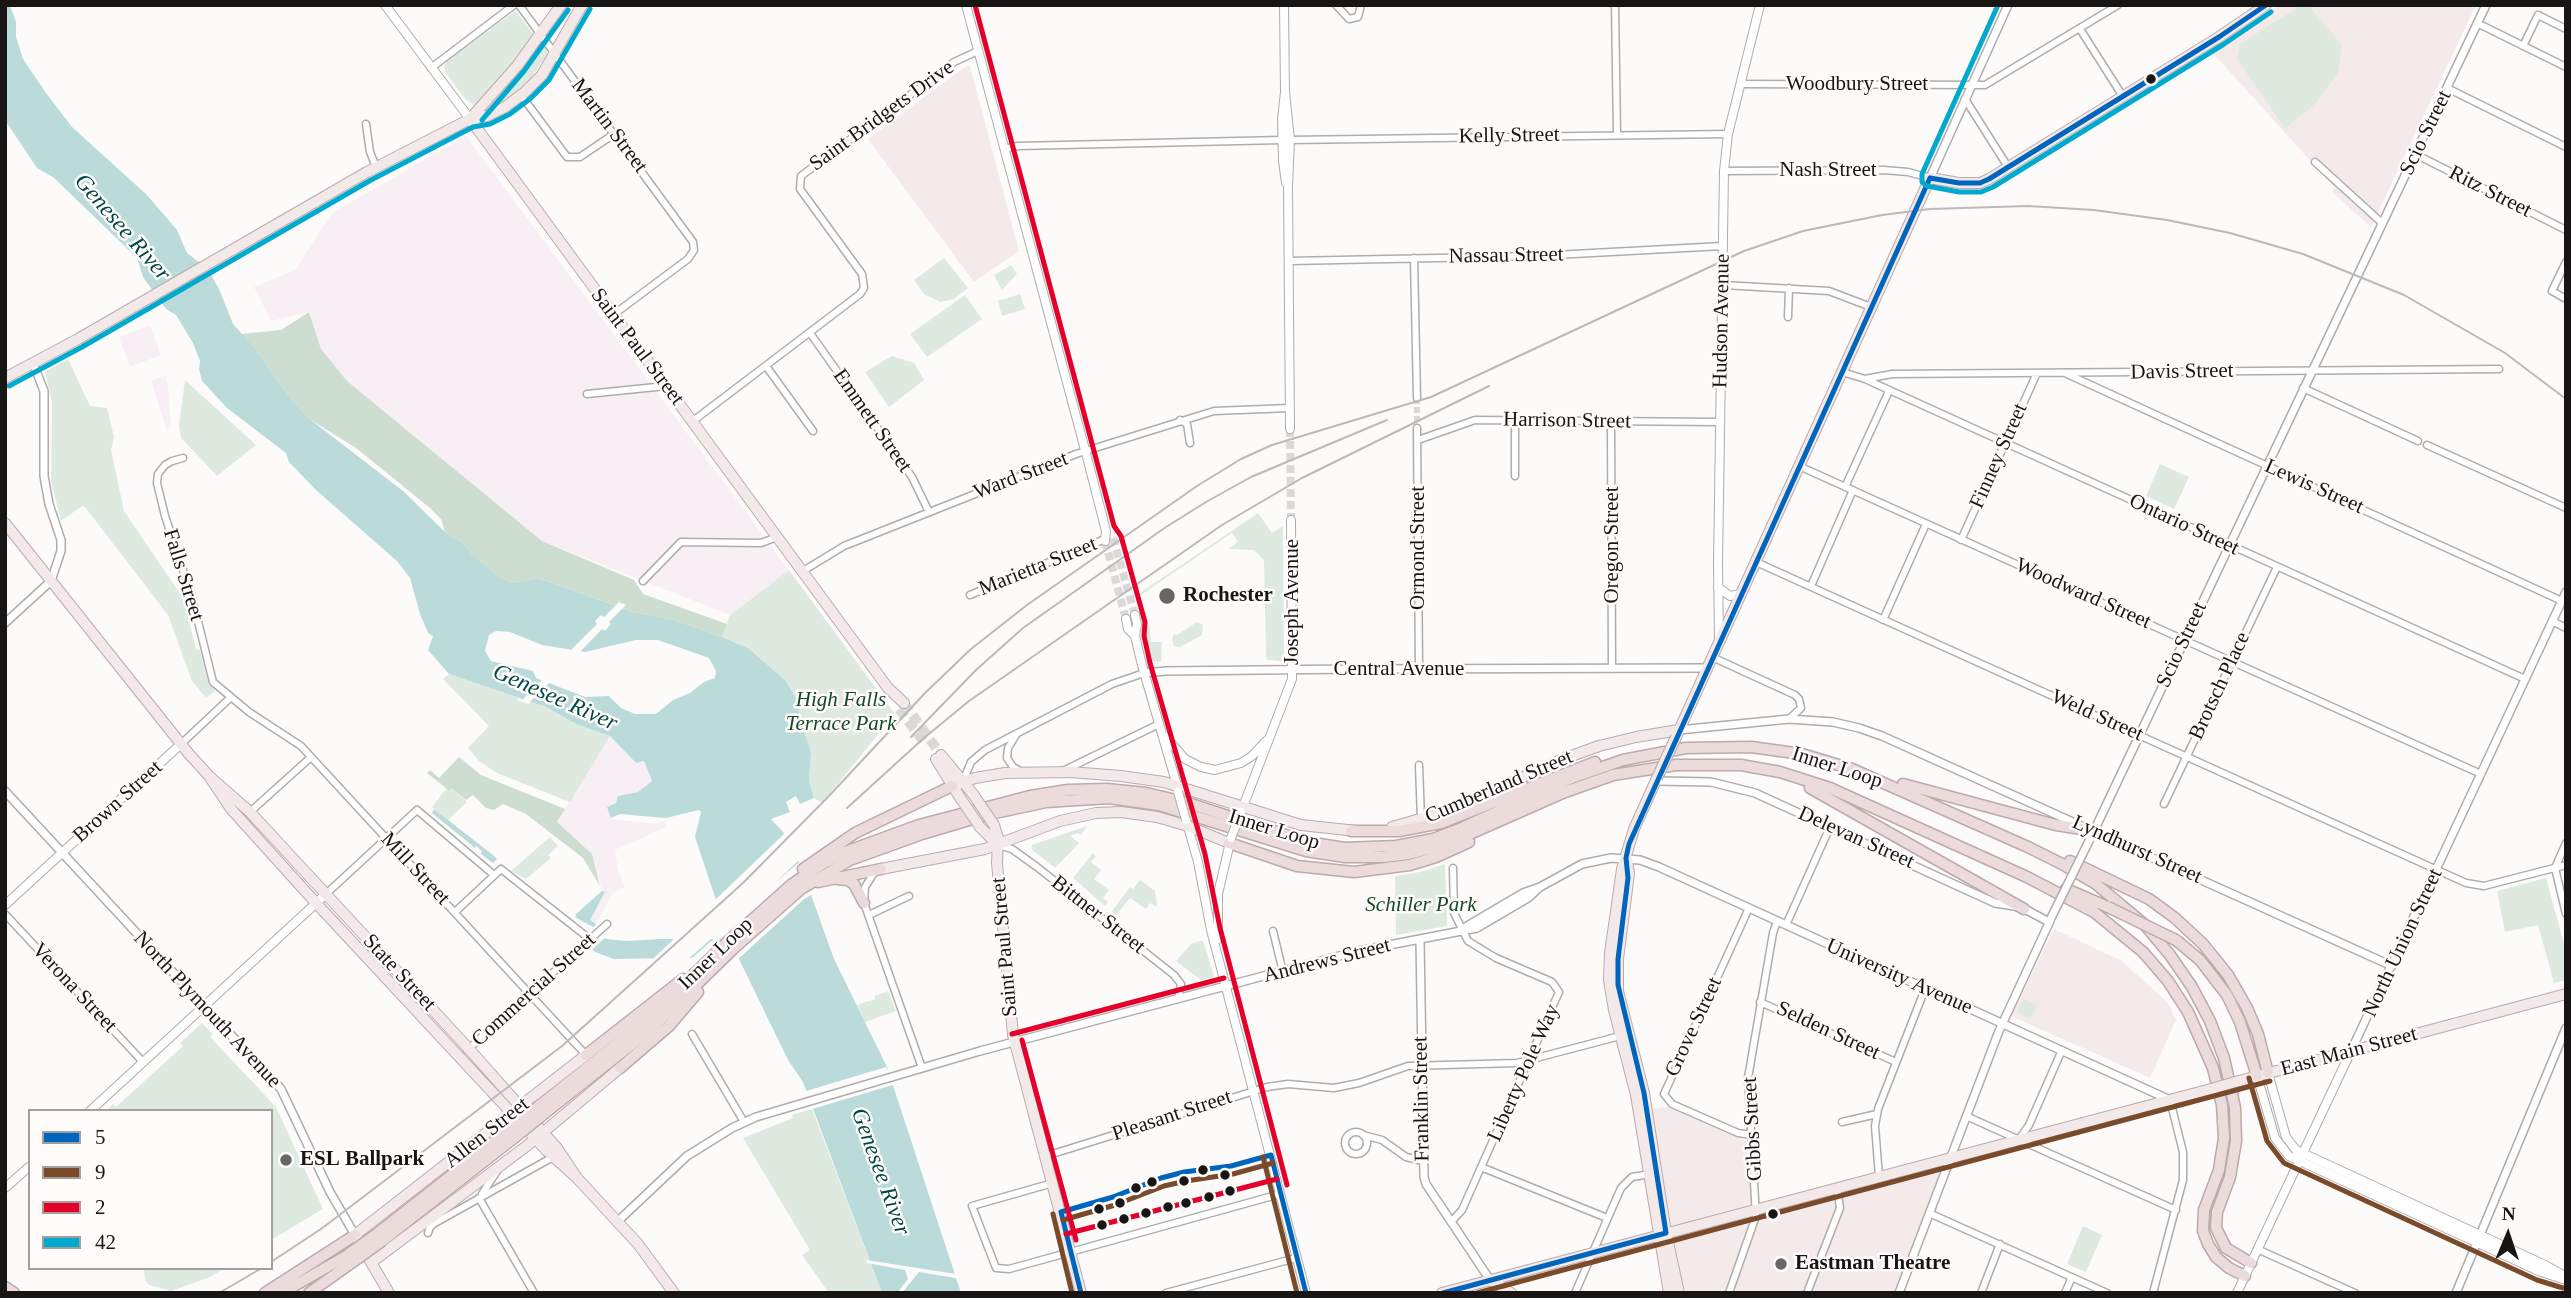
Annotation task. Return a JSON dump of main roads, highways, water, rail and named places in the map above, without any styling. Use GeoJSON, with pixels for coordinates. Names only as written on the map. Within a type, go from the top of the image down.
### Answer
{"type":"FeatureCollection","features":[{"type":"Feature","properties":{"kind":"highway","name":"Inner Loop"},"geometry":{"type":"LineString","coordinates":[[542,1110],[648,1019],[762,910],[845,852],[906,829],[1005,801],[1081,789],[1120,790],[1172,799],[1307,842],[1345,848],[1396,846],[1457,830],[1598,768],[1635,756],[1673,749],[1725,746],[1764,748],[1815,757],[1852,769],[2062,864],[2106,891],[2145,925],[2185,976],[2199,999],[2228,1071],[2235,1108],[2235,1154],[2228,1184],[2217,1212],[2216,1228],[2225,1248],[2251,1263]]}},
{"type":"Feature","properties":{"kind":"highway"},"geometry":{"type":"LineString","coordinates":[[1351,831],[1399,831],[1434,825],[1463,816],[1535,783],[1596,761],[1673,749]]}},
{"type":"Feature","properties":{"kind":"highway","name":"Inner Loop"},"geometry":{"type":"LineString","coordinates":[[294,1293],[380,1237],[542,1110],[651,1029],[720,961],[789,899],[808,877],[910,837],[997,812],[1070,799],[1109,798],[1159,805],[1294,849],[1332,856],[1371,858],[1409,854],[1447,844],[1601,779],[1638,770],[1689,764],[1741,765],[1780,772],[1817,784],[2060,893],[2104,919],[2143,952],[2182,1002],[2209,1057],[2224,1118],[2222,1157],[2204,1210],[2203,1231],[2216,1257],[2245,1276]]}},
{"type":"Feature","properties":{"kind":"highway"},"geometry":{"type":"LineString","coordinates":[[1741,765],[1780,776],[1827,796],[2024,909]]}},
{"type":"Feature","properties":{"kind":"highway"},"geometry":{"type":"LineString","coordinates":[[1852,769],[1951,799],[2092,835]]}},
{"type":"Feature","properties":{"kind":"highway"},"geometry":{"type":"LineString","coordinates":[[808,877],[855,833],[958,783]]}},
{"type":"Feature","properties":{"kind":"highway"},"geometry":{"type":"LineString","coordinates":[[1230,840],[1278,861],[1305,868],[1346,872],[1384,870],[1449,852],[1553,797]]}},
{"type":"Feature","properties":{"kind":"highway"},"geometry":{"type":"LineString","coordinates":[[1958,816],[2058,855],[2123,885],[2175,918],[2203,944],[2235,986],[2255,1025],[2263,1075]]}},
{"type":"Feature","properties":{"kind":"highway"},"geometry":{"type":"LineString","coordinates":[[1979,855],[2048,881],[2176,940],[2200,960],[2227,995],[2263,1075]]}},
{"type":"Feature","properties":{"kind":"highway"},"geometry":{"type":"LineString","coordinates":[[827,880],[881,869]]}},
{"type":"Feature","properties":{"kind":"highway"},"geometry":{"type":"LineString","coordinates":[[808,877],[844,879],[851,882],[864,903]]}},
{"type":"Feature","properties":{"kind":"highway"},"geometry":{"type":"LineString","coordinates":[[586,1055],[708,961]]}},
{"type":"Feature","properties":{"kind":"highway"},"geometry":{"type":"LineString","coordinates":[[620,1069],[674,1020],[720,961]]}},
{"type":"Feature","properties":{"kind":"highway"},"geometry":{"type":"LineString","coordinates":[[265,1293],[355,1235]]}},
{"type":"Feature","properties":{"kind":"highway","name":"Inner Loop"},"geometry":{"type":"LineString","coordinates":[[309,1293],[348,1260]]}},
{"type":"Feature","properties":{"kind":"highway"},"geometry":{"type":"LineString","coordinates":[[282,1293],[348,1260]]}},
{"type":"Feature","properties":{"kind":"highway"},"geometry":{"type":"LineString","coordinates":[[318,1293],[348,1260]]}},
{"type":"Feature","properties":{"kind":"highway"},"geometry":{"type":"LineString","coordinates":[[5,1287],[14,1293]]}},
{"type":"Feature","properties":{"kind":"main road","name":"Saint Paul Street"},"geometry":{"type":"LineString","coordinates":[[385,5],[902,706]]}},
{"type":"Feature","properties":{"kind":"main road"},"geometry":{"type":"LineString","coordinates":[[470,119],[510,74],[561,5]]}},
{"type":"Feature","properties":{"kind":"main road"},"geometry":{"type":"LineString","coordinates":[[7,374],[33,363],[101,325],[361,175],[470,119],[499,110],[538,79],[582,5]]}},
{"type":"Feature","properties":{"kind":"main road"},"geometry":{"type":"LineString","coordinates":[[965,5],[1107,537]]}},
{"type":"Feature","properties":{"kind":"main road"},"geometry":{"type":"LineString","coordinates":[[1284,5],[1290,429]]}},
{"type":"Feature","properties":{"kind":"main road","name":"Hudson Avenue"},"geometry":{"type":"LineString","coordinates":[[1719,641],[1724,171],[1728,134],[1760,5]]}},
{"type":"Feature","properties":{"kind":"main road"},"geometry":{"type":"LineString","coordinates":[[1669,1293],[1645,1099],[1625,1035],[1617,974],[1629,872],[1626,858],[1634,829],[1656,779],[1930,178],[1951,183],[1980,183],[2219,37],[2266,5]]}},
{"type":"Feature","properties":{"kind":"main road","name":"Joseph Avenue"},"geometry":{"type":"LineString","coordinates":[[1221,966],[1217,907],[1230,840],[1291,685],[1291,520]]}},
{"type":"Feature","properties":{"kind":"main road","name":"State Street"},"geometry":{"type":"LineString","coordinates":[[5,523],[210,777],[231,808],[316,903],[540,1135],[553,1157],[577,1178],[649,1257],[674,1293]]}},
{"type":"Feature","properties":{"kind":"main road"},"geometry":{"type":"LineString","coordinates":[[1718,587],[1730,596],[1741,594]]}},
{"type":"Feature","properties":{"kind":"main road"},"geometry":{"type":"LineString","coordinates":[[1135,615],[1138,624],[1135,636],[1144,673],[1187,823],[1221,966],[1306,1293]]}},
{"type":"Feature","properties":{"kind":"main road"},"geometry":{"type":"LineString","coordinates":[[1126,619],[1128,629],[1135,636]]}},
{"type":"Feature","properties":{"kind":"main road"},"geometry":{"type":"LineString","coordinates":[[1159,724],[1172,746],[1185,759],[1201,767],[1219,770],[1233,767],[1248,759],[1263,745],[1274,728]]}},
{"type":"Feature","properties":{"kind":"main road","name":"Cumberland Street"},"geometry":{"type":"LineString","coordinates":[[958,783],[990,774],[1025,772],[1121,776],[1177,789],[1301,825],[1351,831],[1389,828],[1460,807],[1575,754],[1623,739],[1677,734]]}},
{"type":"Feature","properties":{"kind":"main road","name":"Brown Street"},"geometry":{"type":"LineString","coordinates":[[5,905],[181,744]]}},
{"type":"Feature","properties":{"kind":"main road","name":"Saint Paul Street"},"geometry":{"type":"LineString","coordinates":[[939,757],[958,783],[973,794],[994,825],[998,845],[997,863],[1014,1042],[1081,1293]]}},
{"type":"Feature","properties":{"kind":"main road","name":"State Street"},"geometry":{"type":"LineString","coordinates":[[210,777],[250,811],[469,1049],[517,1110]]}},
{"type":"Feature","properties":{"kind":"main road","name":"Saint Paul Street"},"geometry":{"type":"LineString","coordinates":[[958,783],[961,799],[980,827],[998,845]]}},
{"type":"Feature","properties":{"kind":"main road"},"geometry":{"type":"LineString","coordinates":[[881,869],[998,845],[1060,821],[1096,813],[1146,815],[1187,823],[1230,840]]}},
{"type":"Feature","properties":{"kind":"main road"},"geometry":{"type":"LineString","coordinates":[[92,1109],[326,894]]}},
{"type":"Feature","properties":{"kind":"main road","name":"East Main Street"},"geometry":{"type":"LineString","coordinates":[[1443,1292],[2566,994]]}},
{"type":"Feature","properties":{"kind":"main road","name":"North Union Street"},"geometry":{"type":"LineString","coordinates":[[2237,1293],[2351,1051]]}},
{"type":"Feature","properties":{"kind":"main road","name":"Allen Street"},"geometry":{"type":"LineString","coordinates":[[355,1235],[586,1055]]}},
{"type":"Feature","properties":{"kind":"main road","name":"Allen Street"},"geometry":{"type":"LineString","coordinates":[[372,1262],[540,1135],[620,1069]]}},
{"type":"Feature","properties":{"kind":"main road"},"geometry":{"type":"LineString","coordinates":[[2263,1075],[2277,1142],[2285,1153],[2478,1238],[2542,1272],[2566,1278]]}},
{"type":"Feature","properties":{"kind":"main road","name":"State Street"},"geometry":{"type":"LineString","coordinates":[[540,1135],[557,1147],[577,1178]]}},
{"type":"Feature","properties":{"kind":"main road"},"geometry":{"type":"LineString","coordinates":[[5,1188],[28,1168]]}},
{"type":"Feature","properties":{"kind":"main road","name":"North Plymouth Avenue"},"geometry":{"type":"LineString","coordinates":[[355,1235],[389,1293]]}},
{"type":"Feature","properties":{"kind":"main road"},"geometry":{"type":"LineString","coordinates":[[1662,1235],[1679,1293]]}},
{"type":"Feature","properties":{"kind":"main road"},"geometry":{"type":"LineString","coordinates":[[1490,1280],[1511,1293]]}},
{"type":"Feature","properties":{"kind":"water","name":"Genesee River"},"geometry":{"type":"Polygon","coordinates":[[[5,5],[10,5],[23,59],[46,93],[72,127],[147,195],[177,230],[187,253],[208,269],[233,324],[253,346],[292,400],[311,420],[403,491],[496,576],[513,583],[538,578],[633,612],[675,620],[722,637],[748,648],[786,681],[797,700],[811,752],[809,781],[814,798],[800,804],[796,796],[786,802],[790,812],[771,819],[784,833],[800,864],[834,959],[887,1067],[961,1293],[882,1293],[803,1082],[788,1060],[738,957],[614,959],[595,952],[574,932],[576,914],[602,891],[605,892],[590,920],[606,939],[729,939],[695,837],[701,812],[699,810],[666,818],[620,814],[611,818],[607,807],[616,803],[618,796],[638,792],[652,781],[644,761],[636,763],[610,736],[576,724],[546,707],[449,674],[428,650],[433,636],[428,633],[420,614],[410,578],[398,562],[316,490],[289,462],[286,453],[227,408],[202,381],[200,361],[193,343],[176,315],[166,309],[143,277],[137,258],[53,177],[37,168],[5,120],[5,5]],[[496,631],[489,635],[485,651],[491,661],[533,671],[536,678],[585,697],[609,696],[621,708],[635,714],[656,714],[673,700],[715,678],[716,671],[709,658],[658,640],[636,640],[585,652],[542,645],[510,632],[496,631]]]}},
{"type":"Feature","properties":{"kind":"water"},"geometry":{"type":"Polygon","coordinates":[[[434,809],[497,859],[493,863],[481,854],[482,851],[432,813],[434,809]]]}},
{"type":"Feature","properties":{"kind":"tunnel"},"geometry":{"type":"LineString","coordinates":[[1417,398],[1417,428]]}},
{"type":"Feature","properties":{"kind":"tunnel"},"geometry":{"type":"LineString","coordinates":[[1290,429],[1291,520]]}},
{"type":"Feature","properties":{"kind":"tunnel"},"geometry":{"type":"LineString","coordinates":[[1113,538],[1135,615]]}},
{"type":"Feature","properties":{"kind":"tunnel"},"geometry":{"type":"LineString","coordinates":[[1105,541],[1126,619]]}},
{"type":"Feature","properties":{"kind":"tunnel"},"geometry":{"type":"LineString","coordinates":[[904,703],[941,755]]}},
{"type":"Feature","properties":{"kind":"tunnel"},"geometry":{"type":"LineString","coordinates":[[899,709],[924,742]]}},
{"type":"Feature","properties":{"kind":"railway"},"geometry":{"type":"LineString","coordinates":[[273,1261],[321,1229],[562,1046],[743,883],[925,693],[971,649],[1027,605],[1197,486],[1241,459],[1272,445],[1431,397],[1744,251],[1803,231],[1882,215],[1930,209],[2028,206],[2094,210],[2167,220],[2230,233],[2303,254],[2404,295],[2505,353],[2566,399]]}},
{"type":"Feature","properties":{"kind":"railway"},"geometry":{"type":"LineString","coordinates":[[847,808],[969,701],[1222,525],[1302,478],[1489,386]]}},
{"type":"Feature","properties":{"kind":"railway"},"geometry":{"type":"LineString","coordinates":[[911,737],[976,670],[1023,628],[1166,527],[1251,477],[1387,420]]}},
{"type":"Feature","properties":{"kind":"railway"},"geometry":{"type":"LineString","coordinates":[[219,1293],[259,1270]]}},
{"type":"Feature","properties":{"kind":"place","name":"Rochester"},"geometry":{"type":"Point","coordinates":[1167,596]}},
{"type":"Feature","properties":{"kind":"place","name":"ESL Ballpark"},"geometry":{"type":"Point","coordinates":[286,1160]}},
{"type":"Feature","properties":{"kind":"place","name":"Eastman Theatre"},"geometry":{"type":"Point","coordinates":[1781,1264]}},
{"type":"Feature","properties":{"kind":"park label","name":"High Falls Terrace Park"},"geometry":{"type":"Point","coordinates":[841,712]}},
{"type":"Feature","properties":{"kind":"park label","name":"Schiller Park"},"geometry":{"type":"Point","coordinates":[1421,905]}}]}
